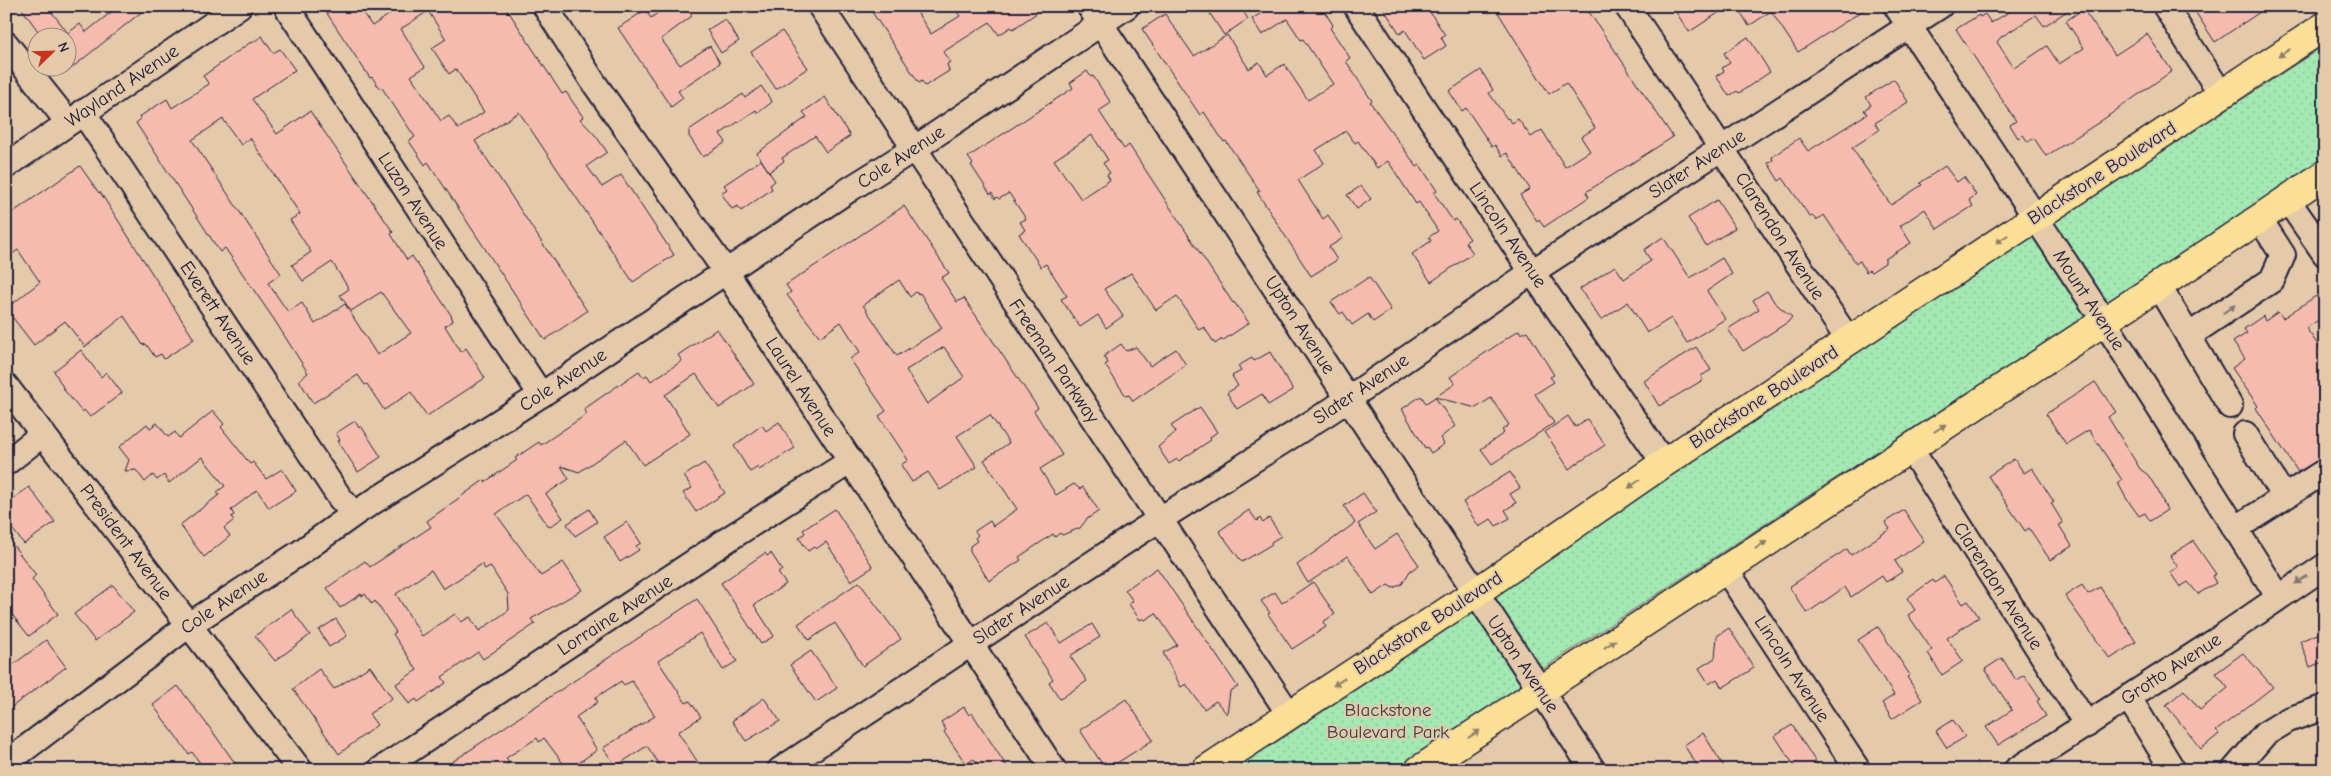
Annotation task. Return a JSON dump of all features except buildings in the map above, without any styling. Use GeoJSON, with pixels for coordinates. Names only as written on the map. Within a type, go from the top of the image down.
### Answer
{"type":"FeatureCollection","features":[{"type":"Feature","properties":{"kind":"main road","name":"Blackstone Boulevard"},"geometry":{"type":"LineString","coordinates":[[1206,770],[1475,593],[1664,463],[2325,26]]}},
{"type":"Feature","properties":{"kind":"main road"},"geometry":{"type":"LineString","coordinates":[[1419,770],[2158,286],[2325,174]]}},
{"type":"Feature","properties":{"kind":"street","name":"Luzon Avenue"},"geometry":{"type":"LineString","coordinates":[[286,6],[541,395]]}},
{"type":"Feature","properties":{"kind":"street","name":"Laurel Avenue"},"geometry":{"type":"LineString","coordinates":[[545,6],[592,80],[726,272],[1054,770]]}},
{"type":"Feature","properties":{"kind":"street","name":"Freeman Parkway"},"geometry":{"type":"LineString","coordinates":[[820,6],[1289,714]]}},
{"type":"Feature","properties":{"kind":"street","name":"Cole Avenue"},"geometry":{"type":"LineString","coordinates":[[6,763],[189,625],[301,552],[354,514],[541,395],[850,189],[914,149],[1095,15],[1127,6]]}},
{"type":"Feature","properties":{"kind":"street","name":"Lincoln Avenue"},"geometry":{"type":"LineString","coordinates":[[1356,6],[1532,272],[1664,463]]}},
{"type":"Feature","properties":{"kind":"street","name":"Clarendon Avenue"},"geometry":{"type":"LineString","coordinates":[[1627,6],[1849,341]]}},
{"type":"Feature","properties":{"kind":"street","name":"Mount Avenue"},"geometry":{"type":"LineString","coordinates":[[1896,6],[2104,321],[2278,596]]}},
{"type":"Feature","properties":{"kind":"street","name":"Slater Avenue"},"geometry":{"type":"LineString","coordinates":[[780,770],[971,643],[1348,398],[1532,272],[1940,6]]}},
{"type":"Feature","properties":{"kind":"street"},"geometry":{"type":"LineString","coordinates":[[2165,6],[2221,94]]}},
{"type":"Feature","properties":{"kind":"street","name":"Wayland Avenue"},"geometry":{"type":"LineString","coordinates":[[6,166],[232,8]]}},
{"type":"Feature","properties":{"kind":"street","name":"Upton Avenue"},"geometry":{"type":"LineString","coordinates":[[1095,15],[1593,770]]}},
{"type":"Feature","properties":{"kind":"street","name":"Everett Avenue"},"geometry":{"type":"LineString","coordinates":[[6,44],[75,117],[340,498],[354,514]]}},
{"type":"Feature","properties":{"kind":"street"},"geometry":{"type":"LineString","coordinates":[[2287,199],[2325,254]]}},
{"type":"Feature","properties":{"kind":"street"},"geometry":{"type":"LineString","coordinates":[[2188,336],[2272,280],[2283,255],[2259,218]]}},
{"type":"Feature","properties":{"kind":"street"},"geometry":{"type":"LineString","coordinates":[[2158,286],[2230,406]]}},
{"type":"Feature","properties":{"kind":"street","name":"President Avenue"},"geometry":{"type":"LineString","coordinates":[[6,386],[300,770]]}},
{"type":"Feature","properties":{"kind":"street"},"geometry":{"type":"LineString","coordinates":[[6,463],[43,434]]}},
{"type":"Feature","properties":{"kind":"street"},"geometry":{"type":"LineString","coordinates":[[2246,434],[2284,497]]}},
{"type":"Feature","properties":{"kind":"street","name":"Clarendon Avenue"},"geometry":{"type":"LineString","coordinates":[[1910,448],[2087,725]]}},
{"type":"Feature","properties":{"kind":"street","name":"Lorraine Avenue"},"geometry":{"type":"LineString","coordinates":[[380,770],[733,536],[851,462]]}},
{"type":"Feature","properties":{"kind":"street"},"geometry":{"type":"LineString","coordinates":[[2235,529],[2325,471]]}},
{"type":"Feature","properties":{"kind":"street","name":"Grotto Avenue"},"geometry":{"type":"LineString","coordinates":[[2016,770],[2220,638],[2278,596],[2325,566]]}},
{"type":"Feature","properties":{"kind":"street","name":"Lincoln Avenue"},"geometry":{"type":"LineString","coordinates":[[1725,568],[1858,770]]}},
{"type":"Feature","properties":{"kind":"street"},"geometry":{"type":"LineString","coordinates":[[2129,698],[2173,770]]}},
{"type":"Feature","properties":{"kind":"street"},"geometry":{"type":"LineString","coordinates":[[2234,770],[2265,734],[2288,720],[2325,707]]}},
{"type":"Feature","properties":{"kind":"green space","name":"Blackstone Boulevard Park"},"geometry":{"type":"Polygon","coordinates":[[[2325,45],[2325,157],[2209,236],[1554,661],[1402,770],[1228,770],[1731,435],[2325,45]]]}}]}
